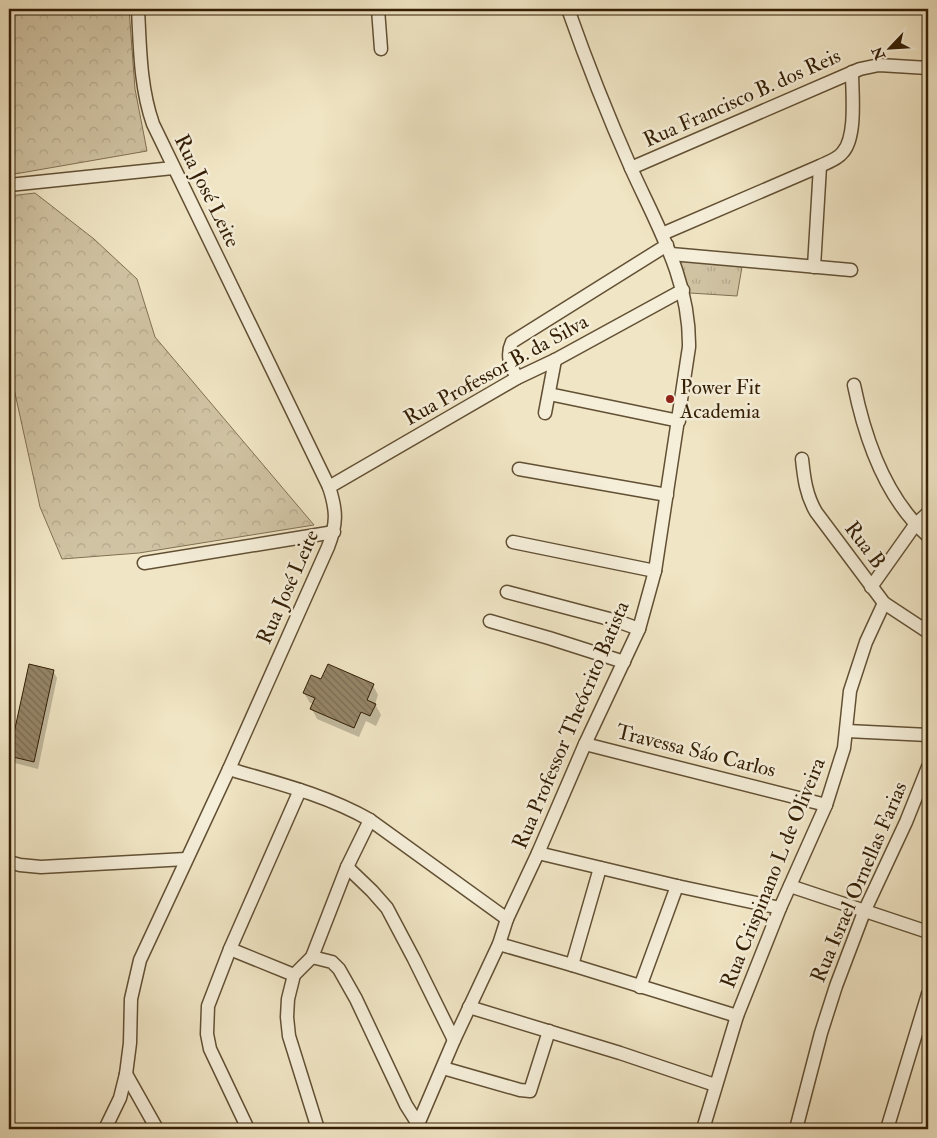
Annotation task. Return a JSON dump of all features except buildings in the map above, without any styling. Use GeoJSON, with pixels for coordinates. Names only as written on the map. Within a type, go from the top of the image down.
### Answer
{"type":"FeatureCollection","features":[{"type":"Feature","properties":{"kind":"street","name":"Rua José Leite"},"geometry":{"type":"LineString","coordinates":[[105,1129],[120,1098],[126,1074],[130,1044],[131,999],[140,960],[229,768],[334,532],[336,522],[334,503],[329,488],[153,124],[146,102],[141,68],[138,9]]}},
{"type":"Feature","properties":{"kind":"street"},"geometry":{"type":"LineString","coordinates":[[378,9],[381,49]]}},
{"type":"Feature","properties":{"kind":"street","name":"Rua Professor Theócrito Batista"},"geometry":{"type":"LineString","coordinates":[[417,1127],[454,1040],[499,944],[507,919],[538,853],[584,744],[639,629],[655,570],[689,347],[688,314],[683,290],[667,245],[631,168],[593,78],[568,9]]}},
{"type":"Feature","properties":{"kind":"street","name":"Rua Francisco B. dos Reis"},"geometry":{"type":"LineString","coordinates":[[631,168],[852,72],[879,65],[928,68]]}},
{"type":"Feature","properties":{"kind":"street"},"geometry":{"type":"LineString","coordinates":[[516,378],[508,351],[512,342],[667,245],[839,156],[848,144],[851,132],[852,72]]}},
{"type":"Feature","properties":{"kind":"street"},"geometry":{"type":"LineString","coordinates":[[814,267],[820,166]]}},
{"type":"Feature","properties":{"kind":"street"},"geometry":{"type":"LineString","coordinates":[[9,185],[173,168]]}},
{"type":"Feature","properties":{"kind":"street"},"geometry":{"type":"LineString","coordinates":[[667,245],[814,267],[851,270]]}},
{"type":"Feature","properties":{"kind":"street","name":"Rua Professor B. da Silva"},"geometry":{"type":"LineString","coordinates":[[329,488],[516,378],[555,360],[683,290]]}},
{"type":"Feature","properties":{"kind":"street"},"geometry":{"type":"LineString","coordinates":[[546,413],[555,360]]}},
{"type":"Feature","properties":{"kind":"street"},"geometry":{"type":"LineString","coordinates":[[854,385],[859,408],[881,470],[900,503],[916,525],[928,536]]}},
{"type":"Feature","properties":{"kind":"street"},"geometry":{"type":"LineString","coordinates":[[549,394],[679,421]]}},
{"type":"Feature","properties":{"kind":"street","name":"Rua B"},"geometry":{"type":"LineString","coordinates":[[802,459],[810,502],[871,587],[884,603],[928,632]]}},
{"type":"Feature","properties":{"kind":"street"},"geometry":{"type":"LineString","coordinates":[[519,469],[667,495]]}},
{"type":"Feature","properties":{"kind":"street"},"geometry":{"type":"LineString","coordinates":[[871,587],[916,525],[928,513]]}},
{"type":"Feature","properties":{"kind":"street"},"geometry":{"type":"LineString","coordinates":[[144,563],[334,532]]}},
{"type":"Feature","properties":{"kind":"street"},"geometry":{"type":"LineString","coordinates":[[512,542],[655,570]]}},
{"type":"Feature","properties":{"kind":"street"},"geometry":{"type":"LineString","coordinates":[[507,592],[617,621],[639,629]]}},
{"type":"Feature","properties":{"kind":"street","name":"Rua Crispinano L de Oliveira"},"geometry":{"type":"LineString","coordinates":[[703,1129],[737,1016],[780,908],[826,805],[841,760],[847,731],[846,713],[850,691],[866,642],[884,603]]}},
{"type":"Feature","properties":{"kind":"street"},"geometry":{"type":"LineString","coordinates":[[490,621],[624,662]]}},
{"type":"Feature","properties":{"kind":"street"},"geometry":{"type":"LineString","coordinates":[[847,731],[928,735]]}},
{"type":"Feature","properties":{"kind":"street","name":"Travessa Sáo Carlos"},"geometry":{"type":"LineString","coordinates":[[584,744],[826,805]]}},
{"type":"Feature","properties":{"kind":"street","name":"Rua Israel Ornellas Farias"},"geometry":{"type":"LineString","coordinates":[[796,1129],[833,995],[864,912],[906,822],[928,767]]}},
{"type":"Feature","properties":{"kind":"street"},"geometry":{"type":"LineString","coordinates":[[229,768],[300,790],[337,804],[370,820],[507,919]]}},
{"type":"Feature","properties":{"kind":"street"},"geometry":{"type":"LineString","coordinates":[[248,1129],[210,1049],[207,1034],[208,1006],[230,949],[300,790]]}},
{"type":"Feature","properties":{"kind":"street"},"geometry":{"type":"LineString","coordinates":[[318,1129],[289,1036],[288,999],[294,976],[312,957],[347,867],[370,820]]}},
{"type":"Feature","properties":{"kind":"street"},"geometry":{"type":"LineString","coordinates":[[538,853],[780,908]]}},
{"type":"Feature","properties":{"kind":"street"},"geometry":{"type":"LineString","coordinates":[[9,862],[41,867],[186,859]]}},
{"type":"Feature","properties":{"kind":"street"},"geometry":{"type":"LineString","coordinates":[[347,867],[372,890],[387,908],[454,1040]]}},
{"type":"Feature","properties":{"kind":"street"},"geometry":{"type":"LineString","coordinates":[[572,964],[600,868]]}},
{"type":"Feature","properties":{"kind":"street"},"geometry":{"type":"LineString","coordinates":[[640,987],[677,886]]}},
{"type":"Feature","properties":{"kind":"street"},"geometry":{"type":"LineString","coordinates":[[790,886],[928,932]]}},
{"type":"Feature","properties":{"kind":"street"},"geometry":{"type":"LineString","coordinates":[[499,944],[572,964],[737,1016]]}},
{"type":"Feature","properties":{"kind":"street"},"geometry":{"type":"LineString","coordinates":[[230,949],[294,976]]}},
{"type":"Feature","properties":{"kind":"street"},"geometry":{"type":"LineString","coordinates":[[312,957],[332,962],[339,969],[356,998],[417,1127]]}},
{"type":"Feature","properties":{"kind":"street"},"geometry":{"type":"LineString","coordinates":[[887,1129],[928,994]]}},
{"type":"Feature","properties":{"kind":"street"},"geometry":{"type":"LineString","coordinates":[[469,1007],[715,1085]]}},
{"type":"Feature","properties":{"kind":"street"},"geometry":{"type":"LineString","coordinates":[[443,1068],[520,1090],[530,1091],[549,1032]]}},
{"type":"Feature","properties":{"kind":"street"},"geometry":{"type":"LineString","coordinates":[[126,1074],[157,1129]]}},
{"type":"Feature","properties":{"kind":"green space"},"geometry":{"type":"Polygon","coordinates":[[[9,9],[129,9],[135,89],[147,151],[9,175],[9,9]]]}},
{"type":"Feature","properties":{"kind":"green space"},"geometry":{"type":"Polygon","coordinates":[[[35,193],[94,239],[137,279],[155,337],[314,525],[139,553],[62,559],[40,507],[9,366],[9,196],[35,193]]]}},
{"type":"Feature","properties":{"kind":"green space"},"geometry":{"type":"Polygon","coordinates":[[[680,260],[742,267],[737,296],[690,293],[680,260]]]}},
{"type":"Feature","properties":{"kind":"place","name":"Power Fit Academia"},"geometry":{"type":"Point","coordinates":[670,399]}}]}
